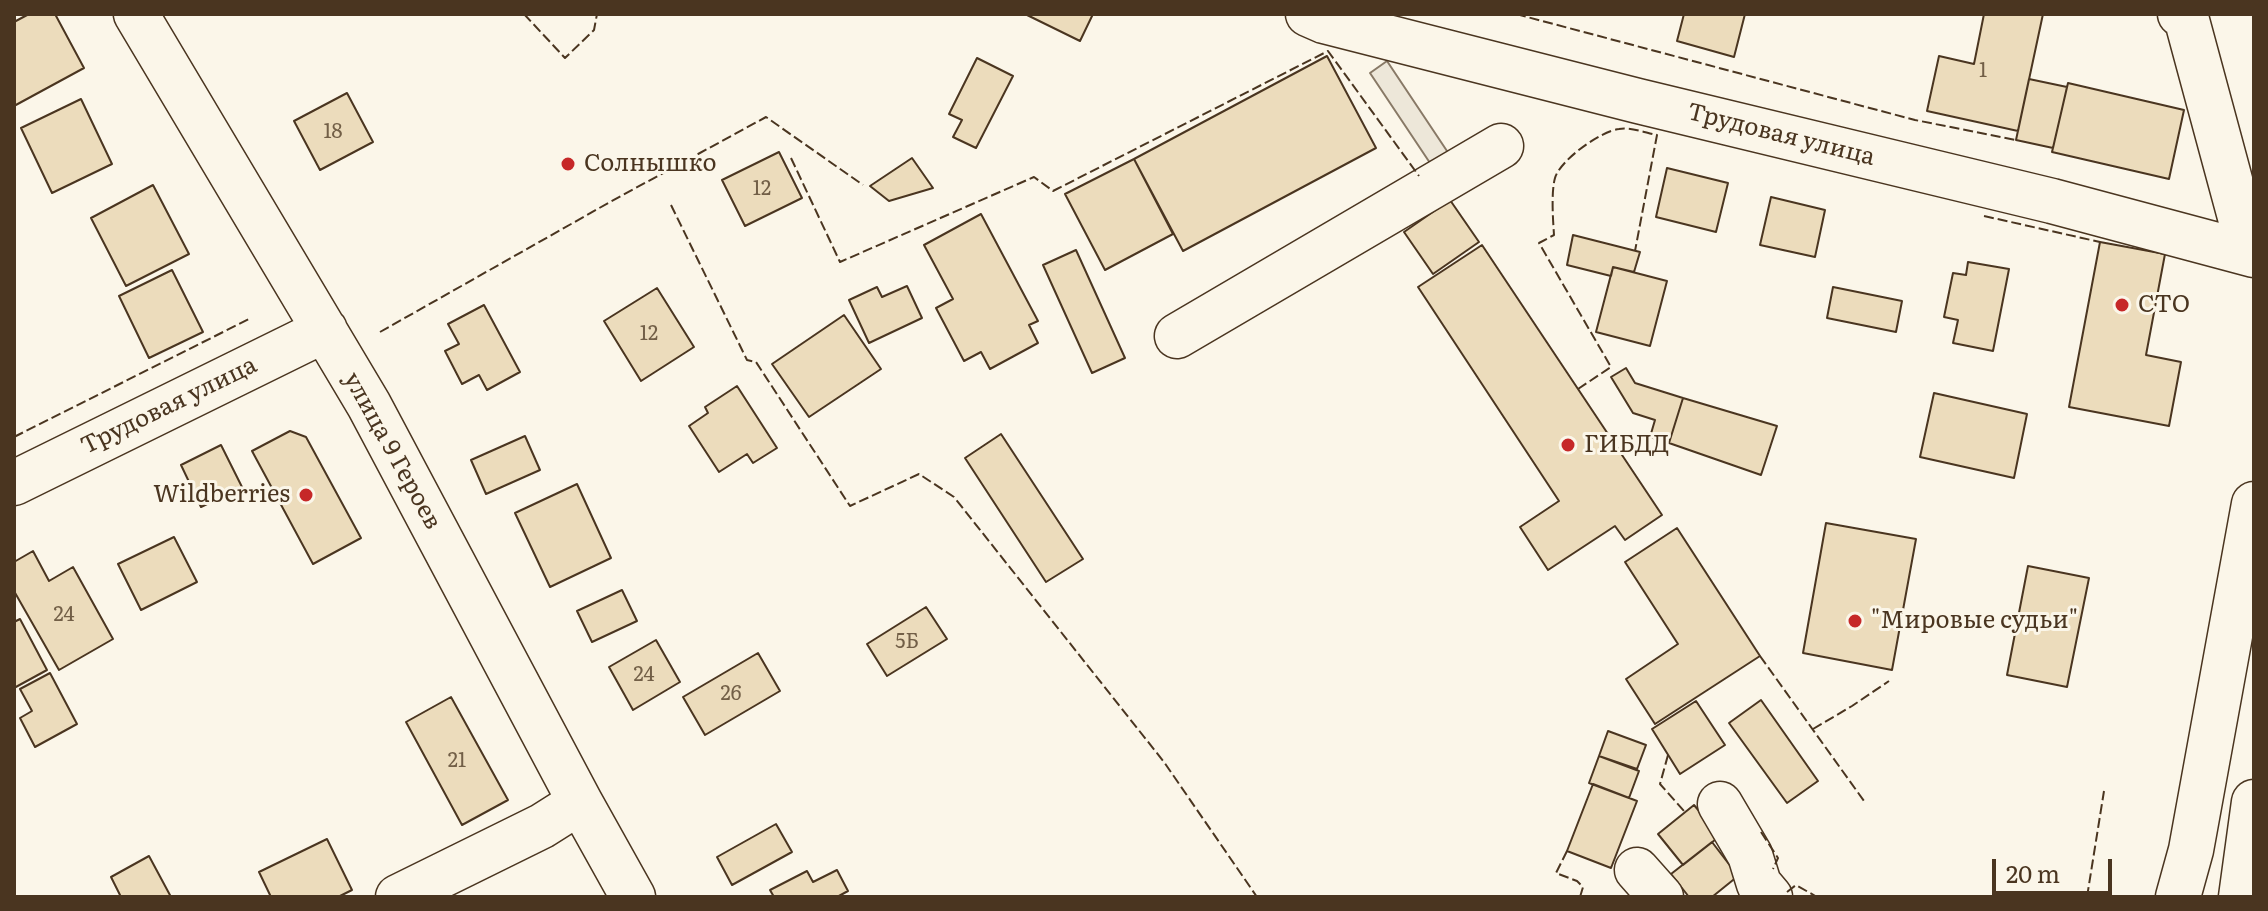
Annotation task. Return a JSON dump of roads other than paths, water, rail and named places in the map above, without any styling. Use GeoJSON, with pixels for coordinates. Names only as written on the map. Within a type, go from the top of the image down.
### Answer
{"type":"FeatureCollection","features":[{"type":"Feature","properties":{"kind":"street","name":"улица 9 Героев"},"geometry":{"type":"LineString","coordinates":[[136,14],[369,405],[633,897]]}},
{"type":"Feature","properties":{"kind":"street","name":"Трудовая улица"},"geometry":{"type":"LineString","coordinates":[[1308,14],[1324,21],[1638,101],[2052,201],[2252,254]]}},
{"type":"Feature","properties":{"kind":"street"},"geometry":{"type":"LineString","coordinates":[[2183,16],[2252,254]]}},
{"type":"Feature","properties":{"kind":"street"},"geometry":{"type":"LineString","coordinates":[[1177,336],[1501,146]]}},
{"type":"Feature","properties":{"kind":"street","name":"Трудовая улица"},"geometry":{"type":"LineString","coordinates":[[14,483],[325,330]]}},
{"type":"Feature","properties":{"kind":"street"},"geometry":{"type":"LineString","coordinates":[[2178,897],[2191,850],[2254,504]]}},
{"type":"Feature","properties":{"kind":"street"},"geometry":{"type":"LineString","coordinates":[[398,897],[542,826],[580,802]]}},
{"type":"Feature","properties":{"kind":"street"},"geometry":{"type":"LineString","coordinates":[[2247,875],[2254,802]]}},
{"type":"Feature","properties":{"kind":"street"},"geometry":{"type":"LineString","coordinates":[[1720,804],[1750,855],[1759,884],[1770,897]]}},
{"type":"Feature","properties":{"kind":"place","name":"Солнышко"},"geometry":{"type":"Point","coordinates":[568,164]}},
{"type":"Feature","properties":{"kind":"place","name":"СТО"},"geometry":{"type":"Point","coordinates":[2122,305]}},
{"type":"Feature","properties":{"kind":"place","name":"ГИБДД"},"geometry":{"type":"Point","coordinates":[1568,445]}},
{"type":"Feature","properties":{"kind":"place","name":"Wildberries"},"geometry":{"type":"Point","coordinates":[306,495]}},
{"type":"Feature","properties":{"kind":"place","name":"\"Мировые судьи\""},"geometry":{"type":"Point","coordinates":[1855,621]}}]}
